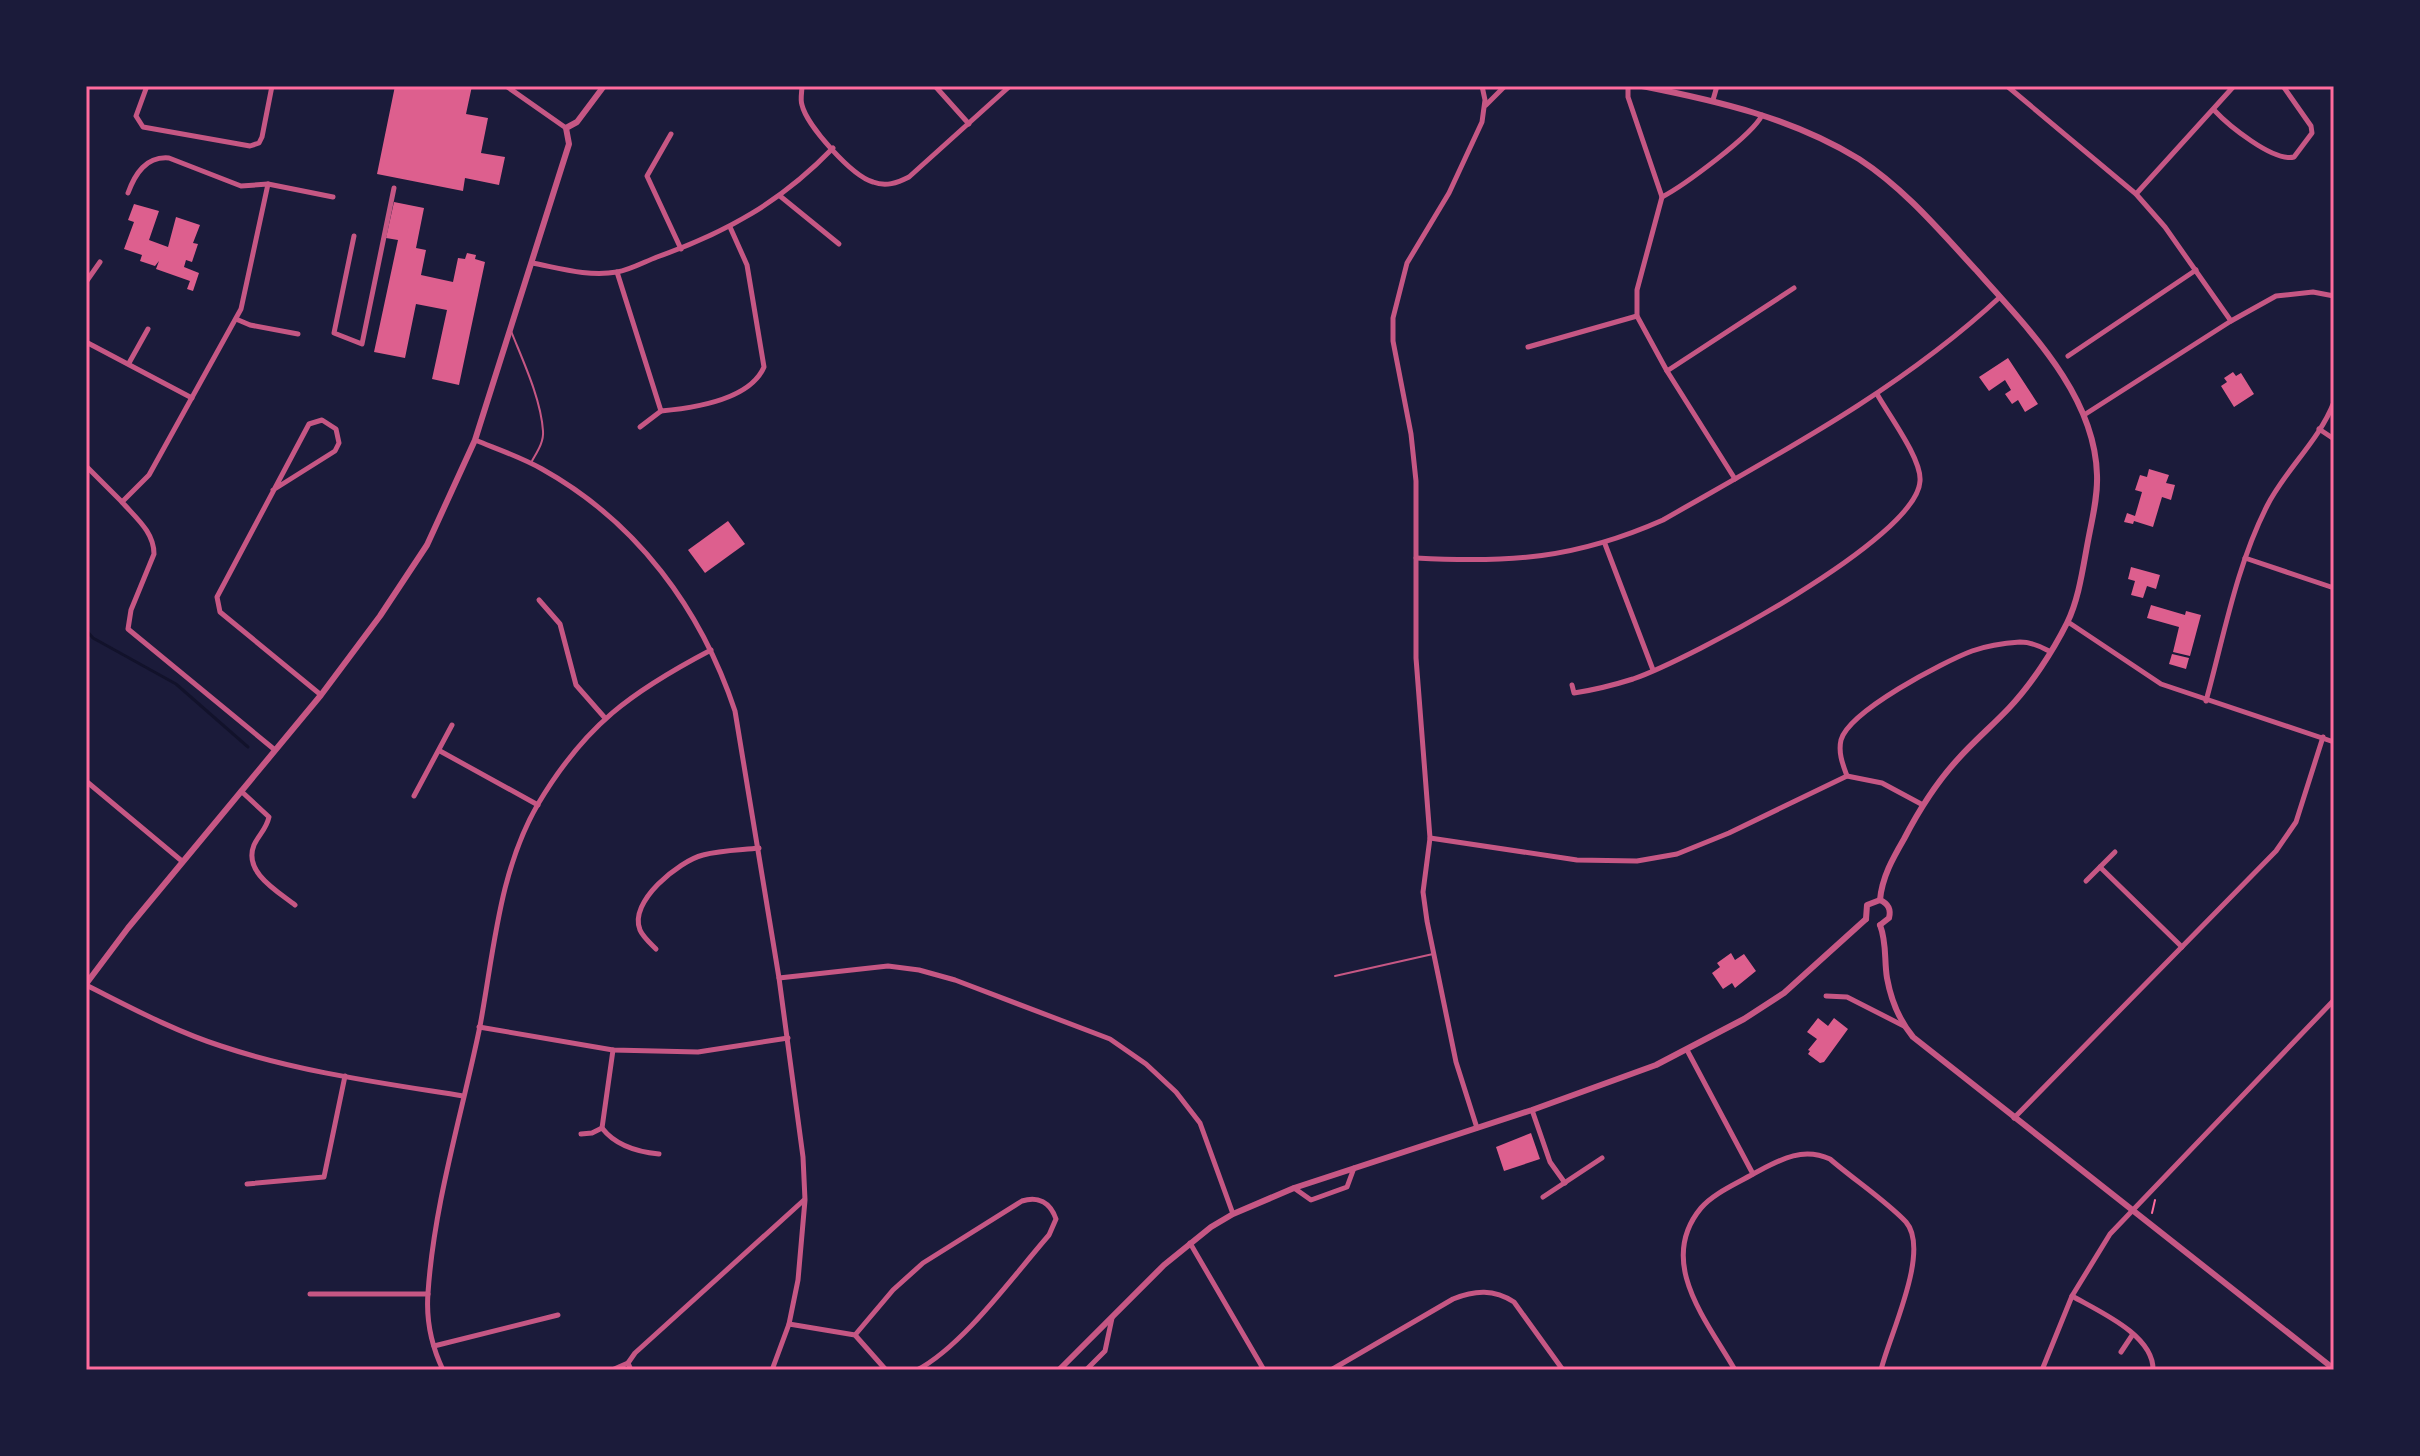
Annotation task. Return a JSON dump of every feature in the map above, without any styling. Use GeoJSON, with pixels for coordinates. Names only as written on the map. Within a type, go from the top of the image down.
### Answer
{"type":"FeatureCollection","features":[{"type":"Feature","properties":{"kind":"street"},"geometry":{"type":"LineString","coordinates":[[147,86],[136,116],[143,127],[250,146],[259,143],[262,137],[272,86]]}},
{"type":"Feature","properties":{"kind":"street"},"geometry":{"type":"LineString","coordinates":[[463,1096],[345,1076],[221,1046],[186,1034],[86,985],[128,928],[321,695],[380,616],[427,545],[475,440],[569,144],[566,128],[506,86]]}},
{"type":"Feature","properties":{"kind":"street"},"geometry":{"type":"LineString","coordinates":[[566,128],[577,122],[604,86]]}},
{"type":"Feature","properties":{"kind":"street"},"geometry":{"type":"LineString","coordinates":[[802,86],[801,103],[809,122],[833,148],[870,182],[893,184],[909,177],[1010,86]]}},
{"type":"Feature","properties":{"kind":"street"},"geometry":{"type":"LineString","coordinates":[[935,86],[969,124]]}},
{"type":"Feature","properties":{"kind":"street"},"geometry":{"type":"LineString","coordinates":[[1477,1128],[1456,1062],[1423,892],[1430,838],[1417,672],[1416,481],[1411,434],[1393,341],[1395,308],[1407,263],[1449,193],[1482,122],[1485,106],[1482,86]]}},
{"type":"Feature","properties":{"kind":"street"},"geometry":{"type":"LineString","coordinates":[[1485,106],[1505,86]]}},
{"type":"Feature","properties":{"kind":"street"},"geometry":{"type":"LineString","coordinates":[[1628,86],[1628,97],[1662,197],[1637,290],[1637,316],[1667,371],[1735,479]]}},
{"type":"Feature","properties":{"kind":"street"},"geometry":{"type":"LineString","coordinates":[[1642,86],[1713,100],[1762,114],[1815,136],[1857,158],[1887,179],[1919,207],[2000,297],[2054,364],[2084,415],[2097,464],[2097,492],[2068,622],[2019,696],[1957,759],[1923,805],[1893,858],[1881,885],[1880,900]]}},
{"type":"Feature","properties":{"kind":"street"},"geometry":{"type":"LineString","coordinates":[[1713,100],[1717,86]]}},
{"type":"Feature","properties":{"kind":"street"},"geometry":{"type":"LineString","coordinates":[[2007,86],[2136,194],[2165,227],[2231,321]]}},
{"type":"Feature","properties":{"kind":"street"},"geometry":{"type":"LineString","coordinates":[[2214,110],[2240,133],[2281,156],[2294,157],[2312,133],[2311,126],[2283,86]]}},
{"type":"Feature","properties":{"kind":"street"},"geometry":{"type":"LineString","coordinates":[[2136,194],[2233,87]]}},
{"type":"Feature","properties":{"kind":"street"},"geometry":{"type":"LineString","coordinates":[[1662,197],[1680,187],[1724,152],[1759,122],[1762,114]]}},
{"type":"Feature","properties":{"kind":"street"},"geometry":{"type":"LineString","coordinates":[[671,134],[647,176],[681,249]]}},
{"type":"Feature","properties":{"kind":"street"},"geometry":{"type":"LineString","coordinates":[[532,263],[583,273],[617,272],[681,249],[730,227],[780,196],[804,178],[833,148]]}},
{"type":"Feature","properties":{"kind":"street"},"geometry":{"type":"LineString","coordinates":[[128,193],[141,168],[159,157],[241,186],[268,184],[333,197]]}},
{"type":"Feature","properties":{"kind":"street"},"geometry":{"type":"LineString","coordinates":[[122,502],[149,475],[241,309],[268,184]]}},
{"type":"Feature","properties":{"kind":"street"},"geometry":{"type":"LineString","coordinates":[[354,236],[334,333],[362,344],[394,188]]}},
{"type":"Feature","properties":{"kind":"street"},"geometry":{"type":"LineString","coordinates":[[780,196],[839,244]]}},
{"type":"Feature","properties":{"kind":"street"},"geometry":{"type":"LineString","coordinates":[[640,427],[661,411],[681,409],[741,393],[759,378],[764,367],[747,265],[730,227]]}},
{"type":"Feature","properties":{"kind":"street"},"geometry":{"type":"LineString","coordinates":[[86,282],[100,262]]}},
{"type":"Feature","properties":{"kind":"street"},"geometry":{"type":"LineString","coordinates":[[2068,356],[2196,270]]}},
{"type":"Feature","properties":{"kind":"street"},"geometry":{"type":"LineString","coordinates":[[617,272],[661,411]]}},
{"type":"Feature","properties":{"kind":"street"},"geometry":{"type":"LineString","coordinates":[[1667,371],[1794,288]]}},
{"type":"Feature","properties":{"kind":"street"},"geometry":{"type":"LineString","coordinates":[[2084,415],[2231,321],[2276,296],[2313,292],[2334,296]]}},
{"type":"Feature","properties":{"kind":"street"},"geometry":{"type":"LineString","coordinates":[[1416,558],[1511,561],[1569,553],[1605,544],[1663,520],[1877,394],[1937,350],[2000,297]]}},
{"type":"Feature","properties":{"kind":"street"},"geometry":{"type":"LineString","coordinates":[[1528,347],[1637,316]]}},
{"type":"Feature","properties":{"kind":"street"},"geometry":{"type":"LineString","coordinates":[[236,319],[250,325],[298,334]]}},
{"type":"Feature","properties":{"kind":"street"},"geometry":{"type":"LineString","coordinates":[[129,363],[148,329]]}},
{"type":"Feature","properties":{"kind":"street"},"geometry":{"type":"LineString","coordinates":[[86,342],[192,398]]}},
{"type":"Feature","properties":{"kind":"street"},"geometry":{"type":"LineString","coordinates":[[1572,685],[1574,693],[1597,690],[1653,670],[1721,637],[1791,598],[1886,530],[1911,503],[1919,488],[1919,470],[1877,394]]}},
{"type":"Feature","properties":{"kind":"street"},"geometry":{"type":"LineString","coordinates":[[2206,701],[2245,558],[2269,502],[2334,402]]}},
{"type":"Feature","properties":{"kind":"street"},"geometry":{"type":"LineString","coordinates":[[273,490],[335,451],[339,435],[336,429],[322,420],[309,424],[273,490],[217,597],[218,607],[321,695]]}},
{"type":"Feature","properties":{"kind":"street"},"geometry":{"type":"LineString","coordinates":[[2319,429],[2334,439]]}},
{"type":"Feature","properties":{"kind":"street"},"geometry":{"type":"LineString","coordinates":[[475,440],[530,464],[610,515],[674,586],[711,650],[735,711],[788,1038],[801,1135],[805,1200],[798,1280],[789,1324],[772,1370]]}},
{"type":"Feature","properties":{"kind":"street"},"geometry":{"type":"LineString","coordinates":[[86,466],[151,536],[154,546],[154,554],[131,610],[128,629],[275,750]]}},
{"type":"Feature","properties":{"kind":"street"},"geometry":{"type":"LineString","coordinates":[[1605,544],[1653,670]]}},
{"type":"Feature","properties":{"kind":"street"},"geometry":{"type":"LineString","coordinates":[[2245,558],[2334,588]]}},
{"type":"Feature","properties":{"kind":"street"},"geometry":{"type":"LineString","coordinates":[[539,600],[560,624],[576,685],[605,718]]}},
{"type":"Feature","properties":{"kind":"street"},"geometry":{"type":"LineString","coordinates":[[2068,622],[2152,679],[2206,701],[2334,742]]}},
{"type":"Feature","properties":{"kind":"street"},"geometry":{"type":"LineString","coordinates":[[1847,776],[1840,756],[1841,738],[1856,719],[1919,677],[1974,650],[2018,642],[2034,644],[2049,651]]}},
{"type":"Feature","properties":{"kind":"street"},"geometry":{"type":"LineString","coordinates":[[443,1370],[434,1346],[428,1294],[438,1222],[506,884],[524,833],[538,805],[569,758],[605,718],[657,678],[711,650]]}},
{"type":"Feature","properties":{"kind":"street"},"geometry":{"type":"LineString","coordinates":[[414,796],[452,725]]}},
{"type":"Feature","properties":{"kind":"street"},"geometry":{"type":"LineString","coordinates":[[2014,1118],[2283,842],[2296,822],[2323,737]]}},
{"type":"Feature","properties":{"kind":"street"},"geometry":{"type":"LineString","coordinates":[[440,751],[538,805]]}},
{"type":"Feature","properties":{"kind":"street"},"geometry":{"type":"LineString","coordinates":[[1430,838],[1577,860],[1637,861],[1677,854],[1729,833],[1847,776],[1882,783],[1923,805]]}},
{"type":"Feature","properties":{"kind":"street"},"geometry":{"type":"LineString","coordinates":[[86,781],[183,862]]}},
{"type":"Feature","properties":{"kind":"street"},"geometry":{"type":"LineString","coordinates":[[241,791],[269,817],[266,829],[255,842],[251,855],[256,873],[295,905]]}},
{"type":"Feature","properties":{"kind":"street"},"geometry":{"type":"LineString","coordinates":[[656,949],[640,930],[639,919],[644,905],[665,875],[684,862],[704,854],[759,848]]}},
{"type":"Feature","properties":{"kind":"street"},"geometry":{"type":"LineString","coordinates":[[2086,881],[2115,852]]}},
{"type":"Feature","properties":{"kind":"street"},"geometry":{"type":"LineString","coordinates":[[2100,867],[2182,947]]}},
{"type":"Feature","properties":{"kind":"street"},"geometry":{"type":"LineString","coordinates":[[1059,1370],[1164,1265],[1233,1214],[1294,1188],[1532,1110],[1656,1065],[1687,1050],[1784,993],[1866,919],[1867,905],[1880,900]]}},
{"type":"Feature","properties":{"kind":"street"},"geometry":{"type":"LineString","coordinates":[[1866,919],[1880,925],[1889,918],[1887,904],[1880,900]]}},
{"type":"Feature","properties":{"kind":"street"},"geometry":{"type":"LineString","coordinates":[[1880,925],[1885,941],[1887,977],[1896,1012],[1913,1037],[2334,1369]]}},
{"type":"Feature","properties":{"kind":"street"},"geometry":{"type":"LineString","coordinates":[[779,978],[859,967],[888,966],[919,970],[955,980],[1110,1039],[1156,1073],[1176,1092],[1200,1123],[1233,1214]]}},
{"type":"Feature","properties":{"kind":"street"},"geometry":{"type":"LineString","coordinates":[[1826,996],[1847,997],[1904,1027]]}},
{"type":"Feature","properties":{"kind":"street"},"geometry":{"type":"LineString","coordinates":[[2042,1370],[2072,1296],[2099,1250],[2133,1210],[2334,1000]]}},
{"type":"Feature","properties":{"kind":"street"},"geometry":{"type":"LineString","coordinates":[[479,1027],[613,1050],[698,1052],[788,1038]]}},
{"type":"Feature","properties":{"kind":"street"},"geometry":{"type":"LineString","coordinates":[[602,1128],[613,1050]]}},
{"type":"Feature","properties":{"kind":"street"},"geometry":{"type":"LineString","coordinates":[[1687,1050],[1753,1174]]}},
{"type":"Feature","properties":{"kind":"street"},"geometry":{"type":"LineString","coordinates":[[247,1184],[324,1177],[345,1076]]}},
{"type":"Feature","properties":{"kind":"street"},"geometry":{"type":"LineString","coordinates":[[1532,1110],[1550,1162],[1565,1183]]}},
{"type":"Feature","properties":{"kind":"street"},"geometry":{"type":"LineString","coordinates":[[581,1134],[602,1128]]}},
{"type":"Feature","properties":{"kind":"street"},"geometry":{"type":"LineString","coordinates":[[602,1128],[615,1141],[644,1153],[659,1154]]}},
{"type":"Feature","properties":{"kind":"street"},"geometry":{"type":"LineString","coordinates":[[1735,1370],[1688,1287],[1682,1269],[1682,1251],[1689,1228],[1701,1208],[1712,1198],[1753,1174],[1791,1156],[1805,1153],[1830,1159],[1908,1225],[1914,1248],[1913,1269],[1881,1370]]}},
{"type":"Feature","properties":{"kind":"street"},"geometry":{"type":"LineString","coordinates":[[1543,1197],[1602,1158]]}},
{"type":"Feature","properties":{"kind":"street"},"geometry":{"type":"LineString","coordinates":[[1294,1188],[1311,1200],[1347,1187],[1354,1168]]}},
{"type":"Feature","properties":{"kind":"street"},"geometry":{"type":"LineString","coordinates":[[855,1335],[893,1290],[923,1263],[1022,1201],[1039,1199],[1046,1204],[1053,1210],[1056,1219],[1049,1235],[975,1322],[917,1370]]}},
{"type":"Feature","properties":{"kind":"street"},"geometry":{"type":"LineString","coordinates":[[612,1370],[630,1367],[635,1353],[805,1200]]}},
{"type":"Feature","properties":{"kind":"street"},"geometry":{"type":"LineString","coordinates":[[1190,1243],[1264,1370]]}},
{"type":"Feature","properties":{"kind":"street"},"geometry":{"type":"LineString","coordinates":[[1331,1370],[1453,1299],[1469,1292],[1488,1291],[1504,1295],[1514,1302],[1563,1370]]}},
{"type":"Feature","properties":{"kind":"street"},"geometry":{"type":"LineString","coordinates":[[310,1294],[428,1294]]}},
{"type":"Feature","properties":{"kind":"street"},"geometry":{"type":"LineString","coordinates":[[2072,1296],[2133,1334],[2153,1361],[2153,1370]]}},
{"type":"Feature","properties":{"kind":"street"},"geometry":{"type":"LineString","coordinates":[[434,1346],[558,1315]]}},
{"type":"Feature","properties":{"kind":"street"},"geometry":{"type":"LineString","coordinates":[[1086,1370],[1105,1351],[1112,1318]]}},
{"type":"Feature","properties":{"kind":"street"},"geometry":{"type":"LineString","coordinates":[[789,1324],[855,1335],[886,1370]]}},
{"type":"Feature","properties":{"kind":"street"},"geometry":{"type":"LineString","coordinates":[[2121,1352],[2133,1334]]}},
{"type":"Feature","properties":{"kind":"lane"},"geometry":{"type":"LineString","coordinates":[[511,330],[531,380],[543,432],[540,446],[530,464]]}},
{"type":"Feature","properties":{"kind":"lane"},"geometry":{"type":"LineString","coordinates":[[1335,976],[1434,954]]}},
{"type":"Feature","properties":{"kind":"path"},"geometry":{"type":"LineString","coordinates":[[2146,1220],[2155,1200]]}},
{"type":"Feature","properties":{"kind":"building"},"geometry":{"type":"Polygon","coordinates":[[[395,86],[472,86],[466,114],[488,118],[481,153],[505,157],[499,185],[465,178],[463,191],[377,174],[395,86]]]}},
{"type":"Feature","properties":{"kind":"building"},"geometry":{"type":"Polygon","coordinates":[[[394,202],[424,208],[416,248],[426,250],[421,275],[453,282],[458,258],[465,259],[467,253],[485,262],[459,385],[432,379],[447,310],[416,304],[405,358],[374,352],[398,240],[386,238],[394,202]]]}},
{"type":"Feature","properties":{"kind":"building"},"geometry":{"type":"Polygon","coordinates":[[[134,204],[159,211],[149,240],[168,247],[176,217],[200,225],[193,243],[198,244],[192,262],[186,260],[184,267],[199,273],[193,291],[187,289],[190,281],[156,269],[159,261],[155,266],[140,261],[142,255],[124,249],[134,222],[128,220],[134,204]]]}},
{"type":"Feature","properties":{"kind":"building"},"geometry":{"type":"Polygon","coordinates":[[[2008,358],[2038,404],[2025,412],[2018,400],[2012,404],[2005,394],[2011,390],[2005,380],[1989,391],[1979,377],[2008,358]]]}},
{"type":"Feature","properties":{"kind":"building"},"geometry":{"type":"Polygon","coordinates":[[[2233,372],[2236,376],[2241,373],[2254,394],[2234,407],[2221,386],[2227,382],[2224,378],[2233,372]]]}},
{"type":"Feature","properties":{"kind":"building"},"geometry":{"type":"Polygon","coordinates":[[[2149,469],[2169,475],[2166,483],[2175,485],[2171,500],[2162,497],[2153,527],[2134,521],[2133,524],[2124,522],[2127,513],[2135,516],[2142,492],[2135,490],[2140,475],[2147,477],[2149,469]]]}},
{"type":"Feature","properties":{"kind":"building"},"geometry":{"type":"Polygon","coordinates":[[[728,521],[745,544],[705,573],[688,550],[728,521]]]}},
{"type":"Feature","properties":{"kind":"building"},"geometry":{"type":"Polygon","coordinates":[[[2131,567],[2160,575],[2156,589],[2147,586],[2143,598],[2131,595],[2135,581],[2128,579],[2131,567]]]}},
{"type":"Feature","properties":{"kind":"building"},"geometry":{"type":"Polygon","coordinates":[[[2151,605],[2185,615],[2186,611],[2201,615],[2190,656],[2173,652],[2179,627],[2147,618],[2151,605]]]}},
{"type":"Feature","properties":{"kind":"building"},"geometry":{"type":"Polygon","coordinates":[[[2172,654],[2189,658],[2186,669],[2169,664],[2172,654]]]}},
{"type":"Feature","properties":{"kind":"building"},"geometry":{"type":"Polygon","coordinates":[[[1731,953],[1735,960],[1744,954],[1756,971],[1735,988],[1732,983],[1723,989],[1712,973],[1720,967],[1717,963],[1731,953]]]}},
{"type":"Feature","properties":{"kind":"building"},"geometry":{"type":"Polygon","coordinates":[[[1818,1018],[1828,1026],[1834,1018],[1848,1029],[1824,1062],[1820,1063],[1808,1054],[1817,1039],[1807,1032],[1818,1018]]]}},
{"type":"Feature","properties":{"kind":"building"},"geometry":{"type":"Polygon","coordinates":[[[1531,1133],[1540,1159],[1504,1171],[1496,1147],[1531,1133]]]}},
{"type":"Feature","properties":{"kind":"waterway"},"geometry":{"type":"LineString","coordinates":[[86,630],[93,638],[176,684],[248,747]]}}]}
